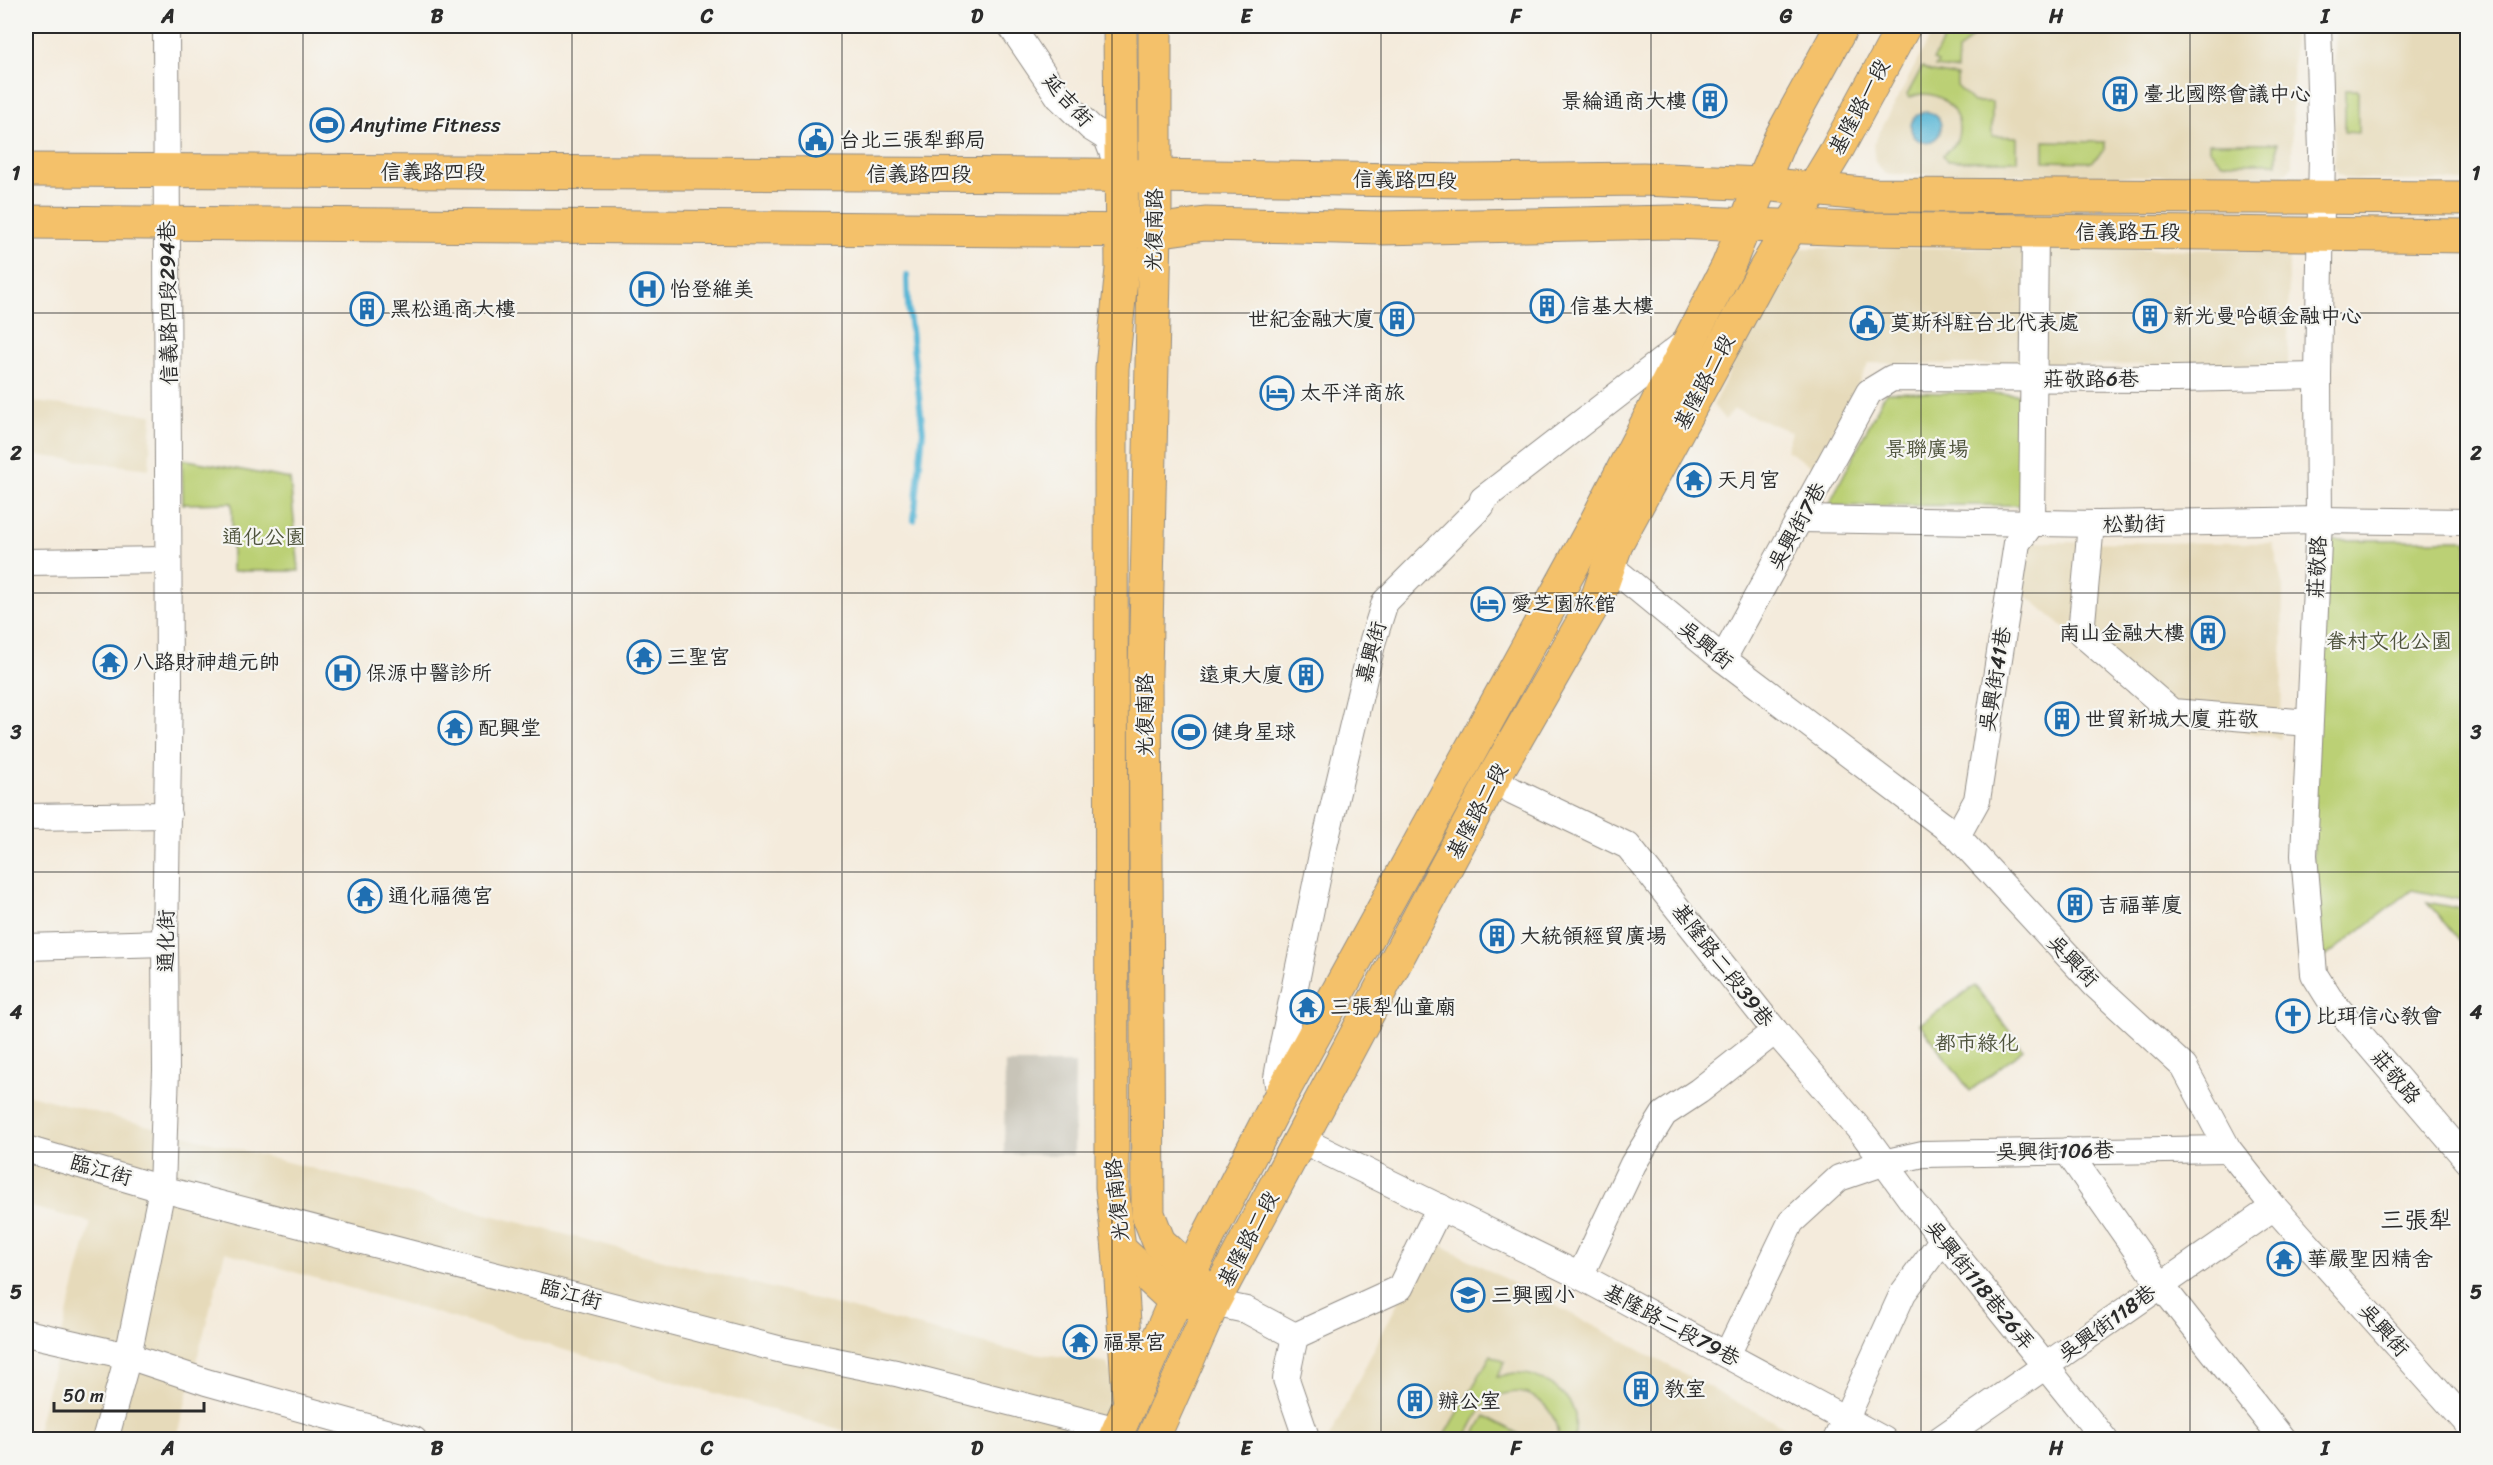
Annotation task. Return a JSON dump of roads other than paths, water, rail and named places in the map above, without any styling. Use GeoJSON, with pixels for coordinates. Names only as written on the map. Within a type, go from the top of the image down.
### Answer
{"type":"FeatureCollection","features":[{"type":"Feature","properties":{"kind":"main road","name":"光復南路"},"geometry":{"type":"LineString","coordinates":[[1120,26],[1122,269],[1112,368],[1110,1021],[1112,1187],[1119,1249],[1175,1301]]}},
{"type":"Feature","properties":{"kind":"main road","name":"光復南路"},"geometry":{"type":"LineString","coordinates":[[1155,26],[1155,231],[1145,673],[1148,1214],[1159,1242],[1190,1271],[1214,1303]]}},
{"type":"Feature","properties":{"kind":"main road"},"geometry":{"type":"LineString","coordinates":[[1762,184],[1780,139],[1842,26]]}},
{"type":"Feature","properties":{"kind":"main road","name":"基隆路一段"},"geometry":{"type":"LineString","coordinates":[[1813,188],[1835,153],[1900,30]]}},
{"type":"Feature","properties":{"kind":"main road","name":"信義路四段"},"geometry":{"type":"LineString","coordinates":[[26,170],[1155,176],[1467,181],[1643,179],[1813,188]]}},
{"type":"Feature","properties":{"kind":"main road","name":"基隆路二段"},"geometry":{"type":"LineString","coordinates":[[1121,1424],[1190,1271],[1280,1097],[1593,528],[1688,339],[1728,266],[1762,184]]}},
{"type":"Feature","properties":{"kind":"main road","name":"基隆路二段"},"geometry":{"type":"LineString","coordinates":[[1152,1440],[1214,1303],[1493,779],[1598,596],[1617,542],[1788,228],[1813,188]]}},
{"type":"Feature","properties":{"kind":"main road","name":"信義路五段"},"geometry":{"type":"LineString","coordinates":[[1813,188],[1873,195],[2468,198]]}},
{"type":"Feature","properties":{"kind":"main road"},"geometry":{"type":"LineString","coordinates":[[26,222],[1121,231],[1155,231],[1205,224],[1381,228],[1587,222],[1745,224],[1788,228]]}},
{"type":"Feature","properties":{"kind":"main road","name":"信義路五段"},"geometry":{"type":"LineString","coordinates":[[1788,228],[2468,236]]}},
{"type":"Feature","properties":{"kind":"main road"},"geometry":{"type":"LineString","coordinates":[[1119,1249],[1121,1424]]}},
{"type":"Feature","properties":{"kind":"main road"},"geometry":{"type":"LineString","coordinates":[[1175,1301],[1214,1303]]}},
{"type":"Feature","properties":{"kind":"street","name":"信義路四段294巷"},"geometry":{"type":"LineString","coordinates":[[166,26],[169,436]]}},
{"type":"Feature","properties":{"kind":"street","name":"延吉街"},"geometry":{"type":"LineString","coordinates":[[1011,26],[1059,97],[1091,128],[1107,138],[1121,176]]}},
{"type":"Feature","properties":{"kind":"street","name":"莊敬路"},"geometry":{"type":"LineString","coordinates":[[2318,26],[2322,198],[2318,375],[2319,520],[2304,855],[2314,974],[2329,998],[2468,1161]]}},
{"type":"Feature","properties":{"kind":"street"},"geometry":{"type":"LineString","coordinates":[[2032,523],[2035,231]]}},
{"type":"Feature","properties":{"kind":"street","name":"嘉興街"},"geometry":{"type":"LineString","coordinates":[[1280,1097],[1277,1078],[1322,855],[1385,602],[1482,505],[1483,498],[1688,339]]}},
{"type":"Feature","properties":{"kind":"street","name":"莊敬路6巷"},"geometry":{"type":"LineString","coordinates":[[1869,392],[1893,378],[2176,379],[2318,375]]}},
{"type":"Feature","properties":{"kind":"street","name":"吳興街7巷"},"geometry":{"type":"LineString","coordinates":[[1723,660],[1869,392]]}},
{"type":"Feature","properties":{"kind":"street","name":"通化街"},"geometry":{"type":"LineString","coordinates":[[105,1440],[128,1356],[162,1188],[166,1070],[169,436]]}},
{"type":"Feature","properties":{"kind":"street","name":"松勤街"},"geometry":{"type":"LineString","coordinates":[[1801,519],[2091,524],[2319,520],[2468,522]]}},
{"type":"Feature","properties":{"kind":"street","name":"吳興街41巷"},"geometry":{"type":"LineString","coordinates":[[1957,836],[1977,800],[2017,543],[2032,523]]}},
{"type":"Feature","properties":{"kind":"street"},"geometry":{"type":"LineString","coordinates":[[2091,524],[2081,633],[2172,712],[2310,723]]}},
{"type":"Feature","properties":{"kind":"street"},"geometry":{"type":"LineString","coordinates":[[26,562],[168,561]]}},
{"type":"Feature","properties":{"kind":"street","name":"吳興街"},"geometry":{"type":"LineString","coordinates":[[1607,571],[1622,576],[1723,660],[1957,836],[2095,985],[2184,1067],[2228,1149],[2274,1207],[2468,1424]]}},
{"type":"Feature","properties":{"kind":"street","name":"基隆路二段39巷"},"geometry":{"type":"LineString","coordinates":[[1493,779],[1513,791],[1628,846],[1775,1030],[1865,1136],[1913,1202]]}},
{"type":"Feature","properties":{"kind":"street"},"geometry":{"type":"LineString","coordinates":[[26,817],[168,815]]}},
{"type":"Feature","properties":{"kind":"street"},"geometry":{"type":"LineString","coordinates":[[26,947],[165,943]]}},
{"type":"Feature","properties":{"kind":"street"},"geometry":{"type":"LineString","coordinates":[[1580,1275],[1633,1164],[1664,1114],[1699,1091],[1775,1030]]}},
{"type":"Feature","properties":{"kind":"street","name":"基隆路二段79巷"},"geometry":{"type":"LineString","coordinates":[[1302,1140],[1580,1275],[1726,1355],[1841,1430],[1884,1440]]}},
{"type":"Feature","properties":{"kind":"street","name":"臨江街"},"geometry":{"type":"LineString","coordinates":[[26,1149],[162,1188],[786,1351],[896,1372],[1121,1424]]}},
{"type":"Feature","properties":{"kind":"street","name":"吳興街106巷"},"geometry":{"type":"LineString","coordinates":[[1726,1355],[1791,1222],[1839,1178],[1883,1163],[1923,1154],[2228,1149]]}},
{"type":"Feature","properties":{"kind":"street"},"geometry":{"type":"LineString","coordinates":[[2067,1151],[2160,1284],[2283,1440]]}},
{"type":"Feature","properties":{"kind":"street","name":"吳興街118巷26弄"},"geometry":{"type":"LineString","coordinates":[[1913,1202],[2105,1440]]}},
{"type":"Feature","properties":{"kind":"street"},"geometry":{"type":"LineString","coordinates":[[1296,1336],[1400,1288],[1440,1207]]}},
{"type":"Feature","properties":{"kind":"street","name":"吳興街118巷"},"geometry":{"type":"LineString","coordinates":[[1940,1440],[2047,1367],[2160,1284],[2274,1207]]}},
{"type":"Feature","properties":{"kind":"street"},"geometry":{"type":"LineString","coordinates":[[1841,1430],[1903,1293],[1943,1239]]}},
{"type":"Feature","properties":{"kind":"street"},"geometry":{"type":"LineString","coordinates":[[1214,1303],[1246,1310],[1296,1336]]}},
{"type":"Feature","properties":{"kind":"street"},"geometry":{"type":"LineString","coordinates":[[26,1333],[128,1356],[206,1382],[414,1440]]}},
{"type":"Feature","properties":{"kind":"street"},"geometry":{"type":"LineString","coordinates":[[1296,1336],[1286,1379],[1307,1439]]}},
{"type":"Feature","properties":{"kind":"water"},"geometry":{"type":"Polygon","coordinates":[[[1926,112],[1932,113],[1940,121],[1940,133],[1932,141],[1926,142],[1920,141],[1912,133],[1911,127],[1912,121],[1920,113],[1926,112]]]}},
{"type":"Feature","properties":{"kind":"waterway"},"geometry":{"type":"LineString","coordinates":[[907,275],[908,305],[923,431],[914,520]]}},
{"type":"Feature","properties":{"kind":"place","name":"臺北國際會議中心"},"geometry":{"type":"Point","coordinates":[2120,94]}},
{"type":"Feature","properties":{"kind":"place","name":"景綸通商大樓"},"geometry":{"type":"Point","coordinates":[1710,101]}},
{"type":"Feature","properties":{"kind":"place","name":"Anytime Fitness"},"geometry":{"type":"Point","coordinates":[327,125]}},
{"type":"Feature","properties":{"kind":"place","name":"台北三張犁郵局"},"geometry":{"type":"Point","coordinates":[816,140]}},
{"type":"Feature","properties":{"kind":"place","name":"怡登維美"},"geometry":{"type":"Point","coordinates":[647,289]}},
{"type":"Feature","properties":{"kind":"place","name":"信基大樓"},"geometry":{"type":"Point","coordinates":[1547,306]}},
{"type":"Feature","properties":{"kind":"place","name":"黑松通商大樓"},"geometry":{"type":"Point","coordinates":[367,309]}},
{"type":"Feature","properties":{"kind":"place","name":"新光曼哈頓金融中心"},"geometry":{"type":"Point","coordinates":[2150,316]}},
{"type":"Feature","properties":{"kind":"place","name":"世紀金融大廈"},"geometry":{"type":"Point","coordinates":[1397,319]}},
{"type":"Feature","properties":{"kind":"place","name":"莫斯科駐台北代表處"},"geometry":{"type":"Point","coordinates":[1867,323]}},
{"type":"Feature","properties":{"kind":"place","name":"太平洋商旅"},"geometry":{"type":"Point","coordinates":[1277,393]}},
{"type":"Feature","properties":{"kind":"place","name":"天月宮"},"geometry":{"type":"Point","coordinates":[1694,480]}},
{"type":"Feature","properties":{"kind":"place","name":"愛芝園旅館"},"geometry":{"type":"Point","coordinates":[1488,604]}},
{"type":"Feature","properties":{"kind":"place","name":"南山金融大樓"},"geometry":{"type":"Point","coordinates":[2208,633]}},
{"type":"Feature","properties":{"kind":"place","name":"三聖宮"},"geometry":{"type":"Point","coordinates":[644,657]}},
{"type":"Feature","properties":{"kind":"place","name":"八路財神趙元帥"},"geometry":{"type":"Point","coordinates":[110,662]}},
{"type":"Feature","properties":{"kind":"place","name":"保源中醫診所"},"geometry":{"type":"Point","coordinates":[343,673]}},
{"type":"Feature","properties":{"kind":"place","name":"遠東大廈"},"geometry":{"type":"Point","coordinates":[1306,675]}},
{"type":"Feature","properties":{"kind":"place","name":"世貿新城大廈 莊敬"},"geometry":{"type":"Point","coordinates":[2062,719]}},
{"type":"Feature","properties":{"kind":"place","name":"配興堂"},"geometry":{"type":"Point","coordinates":[455,728]}},
{"type":"Feature","properties":{"kind":"place","name":"健身星球"},"geometry":{"type":"Point","coordinates":[1189,732]}},
{"type":"Feature","properties":{"kind":"place","name":"通化福德宮"},"geometry":{"type":"Point","coordinates":[365,896]}},
{"type":"Feature","properties":{"kind":"place","name":"吉福華廈"},"geometry":{"type":"Point","coordinates":[2075,905]}},
{"type":"Feature","properties":{"kind":"place","name":"大統領經貿廣場"},"geometry":{"type":"Point","coordinates":[1497,936]}},
{"type":"Feature","properties":{"kind":"place","name":"三張犁仙童廟"},"geometry":{"type":"Point","coordinates":[1307,1007]}},
{"type":"Feature","properties":{"kind":"place","name":"比珥信心教會"},"geometry":{"type":"Point","coordinates":[2293,1016]}},
{"type":"Feature","properties":{"kind":"place","name":"華嚴聖因精舍"},"geometry":{"type":"Point","coordinates":[2284,1259]}},
{"type":"Feature","properties":{"kind":"place","name":"三興國小"},"geometry":{"type":"Point","coordinates":[1468,1295]}},
{"type":"Feature","properties":{"kind":"place","name":"福景宮"},"geometry":{"type":"Point","coordinates":[1080,1342]}},
{"type":"Feature","properties":{"kind":"place","name":"教室"},"geometry":{"type":"Point","coordinates":[1641,1389]}},
{"type":"Feature","properties":{"kind":"place","name":"辦公室"},"geometry":{"type":"Point","coordinates":[1415,1401]}},
{"type":"Feature","properties":{"kind":"district","name":"三張犁"},"geometry":{"type":"Point","coordinates":[2416,1220]}},
{"type":"Feature","properties":{"kind":"park label","name":"景聯廣場"},"geometry":{"type":"Point","coordinates":[1927,449]}},
{"type":"Feature","properties":{"kind":"park label","name":"通化公園"},"geometry":{"type":"Point","coordinates":[264,537]}},
{"type":"Feature","properties":{"kind":"park label","name":"眷村文化公園"},"geometry":{"type":"Point","coordinates":[2389,641]}},
{"type":"Feature","properties":{"kind":"park label","name":"都市綠化"},"geometry":{"type":"Point","coordinates":[1977,1043]}}]}
